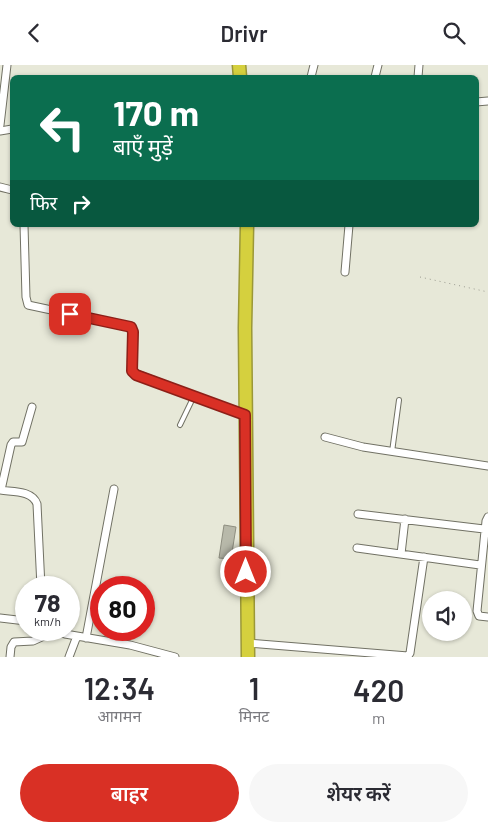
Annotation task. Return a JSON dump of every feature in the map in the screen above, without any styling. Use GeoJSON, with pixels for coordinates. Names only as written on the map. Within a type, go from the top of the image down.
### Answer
{"type":"FeatureCollection","features":[{"type":"Feature","properties":{"kind":"highway"},"geometry":{"type":"LineString","coordinates":[[247,227],[245,415],[248,657]]}},
{"type":"Feature","properties":{"kind":"street"},"geometry":{"type":"LineString","coordinates":[[0,125],[7,65]]}},
{"type":"Feature","properties":{"kind":"street"},"geometry":{"type":"LineString","coordinates":[[24,227],[26,297],[28,305],[131,327],[133,332],[132,367],[134,373],[245,415]]}},
{"type":"Feature","properties":{"kind":"street"},"geometry":{"type":"LineString","coordinates":[[345,272],[349,227]]}},
{"type":"Feature","properties":{"kind":"street"},"geometry":{"type":"LineString","coordinates":[[32,407],[22,442],[13,442],[11,445],[1,490],[27,494],[35,499],[37,504],[40,576]]}},
{"type":"Feature","properties":{"kind":"street"},"geometry":{"type":"LineString","coordinates":[[325,437],[342,440],[355,446],[488,466]]}},
{"type":"Feature","properties":{"kind":"street"},"geometry":{"type":"LineString","coordinates":[[86,638],[114,489]]}},
{"type":"Feature","properties":{"kind":"street"},"geometry":{"type":"LineString","coordinates":[[358,514],[484,529]]}},
{"type":"Feature","properties":{"kind":"street"},"geometry":{"type":"LineString","coordinates":[[488,517],[484,529],[477,611],[479,616],[488,617]]}},
{"type":"Feature","properties":{"kind":"street"},"geometry":{"type":"LineString","coordinates":[[401,554],[405,519]]}},
{"type":"Feature","properties":{"kind":"street"},"geometry":{"type":"LineString","coordinates":[[357,548],[480,565]]}},
{"type":"Feature","properties":{"kind":"street"},"geometry":{"type":"LineString","coordinates":[[248,643],[408,655],[410,653],[424,557]]}},
{"type":"Feature","properties":{"kind":"street"},"geometry":{"type":"LineString","coordinates":[[0,618],[15,620]]}},
{"type":"Feature","properties":{"kind":"street"},"geometry":{"type":"LineString","coordinates":[[80,637],[130,645],[175,657]]}},
{"type":"Feature","properties":{"kind":"street"},"geometry":{"type":"LineString","coordinates":[[10,657],[10,647],[14,642],[33,641]]}},
{"type":"Feature","properties":{"kind":"street"},"geometry":{"type":"LineString","coordinates":[[69,657],[75,641]]}},
{"type":"Feature","properties":{"kind":"lane"},"geometry":{"type":"LineString","coordinates":[[180,425],[194,396]]}},
{"type":"Feature","properties":{"kind":"lane"},"geometry":{"type":"LineString","coordinates":[[392,452],[399,400]]}},
{"type":"Feature","properties":{"kind":"path"},"geometry":{"type":"LineString","coordinates":[[420,277],[488,292]]}},
{"type":"Feature","properties":{"kind":"building"},"geometry":{"type":"Polygon","coordinates":[[[224,525],[236,527],[231,559],[219,558],[224,525]]]}},
{"type":"Feature","properties":{"kind":"route"},"geometry":{"type":"LineString","coordinates":[[70,314],[131,327],[133,329],[132,371],[136,375],[245,415],[246,572]]}}]}
